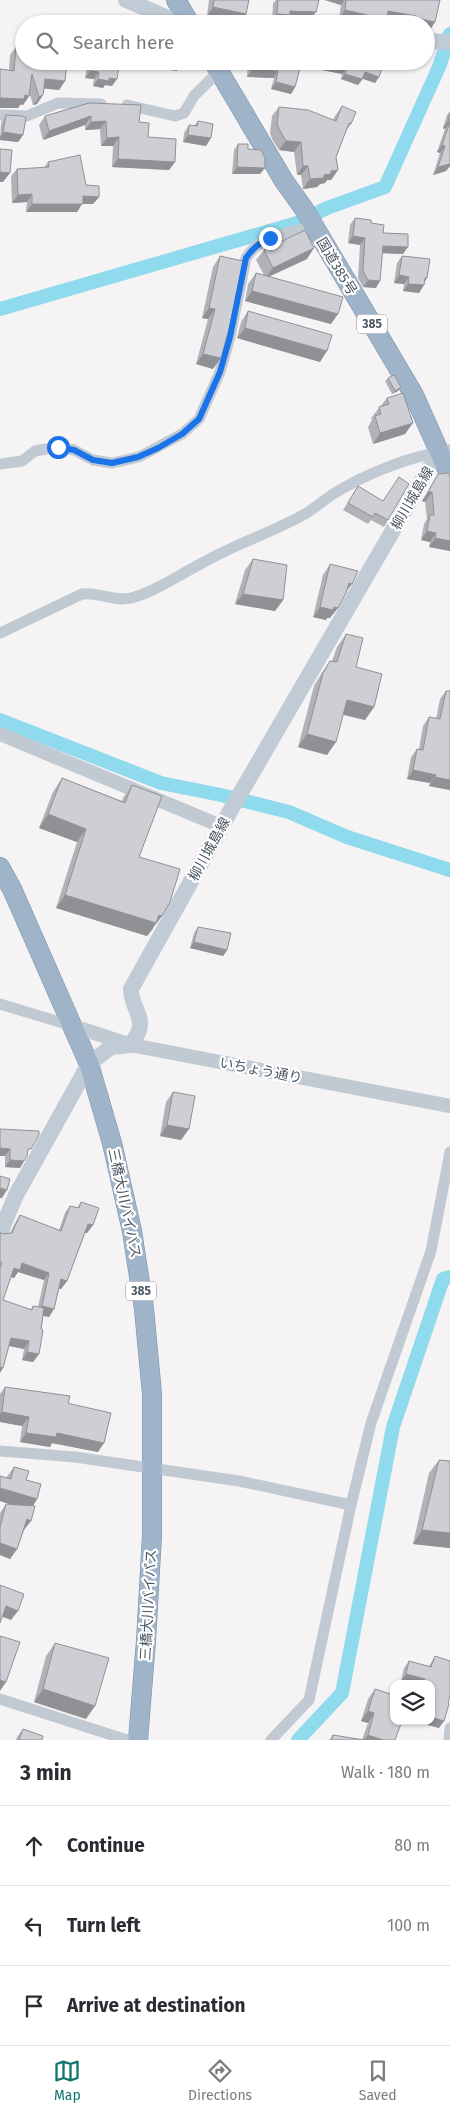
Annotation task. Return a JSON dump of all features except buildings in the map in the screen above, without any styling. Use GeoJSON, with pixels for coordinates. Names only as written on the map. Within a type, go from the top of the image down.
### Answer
{"type":"FeatureCollection","features":[{"type":"Feature","properties":{"kind":"highway"},"geometry":{"type":"LineString","coordinates":[[176,0],[185,15]]}},
{"type":"Feature","properties":{"kind":"highway","name":"国道385号"},"geometry":{"type":"LineString","coordinates":[[218,70],[284,182],[304,209],[414,395],[427,424],[442,449],[450,476]]}},
{"type":"Feature","properties":{"kind":"highway","name":"三橋大川バイパス"},"geometry":{"type":"LineString","coordinates":[[0,867],[12,889],[89,1064],[115,1153],[132,1231],[144,1309],[152,1394],[152,1535],[138,1740]]}},
{"type":"Feature","properties":{"kind":"main road"},"geometry":{"type":"LineString","coordinates":[[126,0],[161,15]]}},
{"type":"Feature","properties":{"kind":"main road"},"geometry":{"type":"LineString","coordinates":[[435,41],[450,42]]}},
{"type":"Feature","properties":{"kind":"main road","name":"柳川城島線"},"geometry":{"type":"LineString","coordinates":[[131,1044],[139,1030],[140,1022],[130,996],[131,989],[236,799],[442,449]]}},
{"type":"Feature","properties":{"kind":"main road"},"geometry":{"type":"LineString","coordinates":[[0,1233],[16,1195],[89,1064],[111,1048],[131,1044]]}},
{"type":"Feature","properties":{"kind":"street"},"geometry":{"type":"LineString","coordinates":[[0,115],[27,116],[58,103],[131,105],[175,116],[184,113],[213,70]]}},
{"type":"Feature","properties":{"kind":"street"},"geometry":{"type":"LineString","coordinates":[[0,464],[22,461],[35,451],[58,447],[74,450],[93,460],[112,463],[138,457],[182,434],[199,419],[220,372],[230,337],[246,258],[251,250],[259,243],[314,226]]}},
{"type":"Feature","properties":{"kind":"street"},"geometry":{"type":"LineString","coordinates":[[0,633],[82,594],[92,593],[129,599],[143,594],[221,553],[306,513],[335,493],[364,478],[394,465],[442,449]]}},
{"type":"Feature","properties":{"kind":"street"},"geometry":{"type":"LineString","coordinates":[[0,734],[221,826]]}},
{"type":"Feature","properties":{"kind":"street"},"geometry":{"type":"LineString","coordinates":[[0,1004],[73,1026]]}},
{"type":"Feature","properties":{"kind":"street","name":"いちょう通り"},"geometry":{"type":"LineString","coordinates":[[73,1026],[131,1044],[450,1106]]}},
{"type":"Feature","properties":{"kind":"street"},"geometry":{"type":"LineString","coordinates":[[270,1740],[309,1700],[351,1505],[371,1423],[431,1251],[450,1152]]}},
{"type":"Feature","properties":{"kind":"street"},"geometry":{"type":"LineString","coordinates":[[0,1451],[75,1457],[239,1481],[351,1505]]}},
{"type":"Feature","properties":{"kind":"street"},"geometry":{"type":"LineString","coordinates":[[0,1699],[127,1740]]}},
{"type":"Feature","properties":{"kind":"street"},"geometry":{"type":"LineString","coordinates":[[449,1740],[450,1728]]}},
{"type":"Feature","properties":{"kind":"waterway"},"geometry":{"type":"LineString","coordinates":[[0,309],[297,223],[327,208],[385,187],[439,67],[450,34]]}},
{"type":"Feature","properties":{"kind":"waterway"},"geometry":{"type":"LineString","coordinates":[[0,720],[161,783],[221,795],[289,812],[347,837],[450,870]]}},
{"type":"Feature","properties":{"kind":"waterway"},"geometry":{"type":"LineString","coordinates":[[298,1740],[342,1693],[393,1427],[443,1279],[450,1277]]}},
{"type":"Feature","properties":{"kind":"route"},"geometry":{"type":"LineString","coordinates":[[58,447],[74,450],[93,460],[112,463],[138,457],[158,448],[182,434],[199,419],[220,372],[230,337],[246,258],[259,243],[270,238]]}}]}
